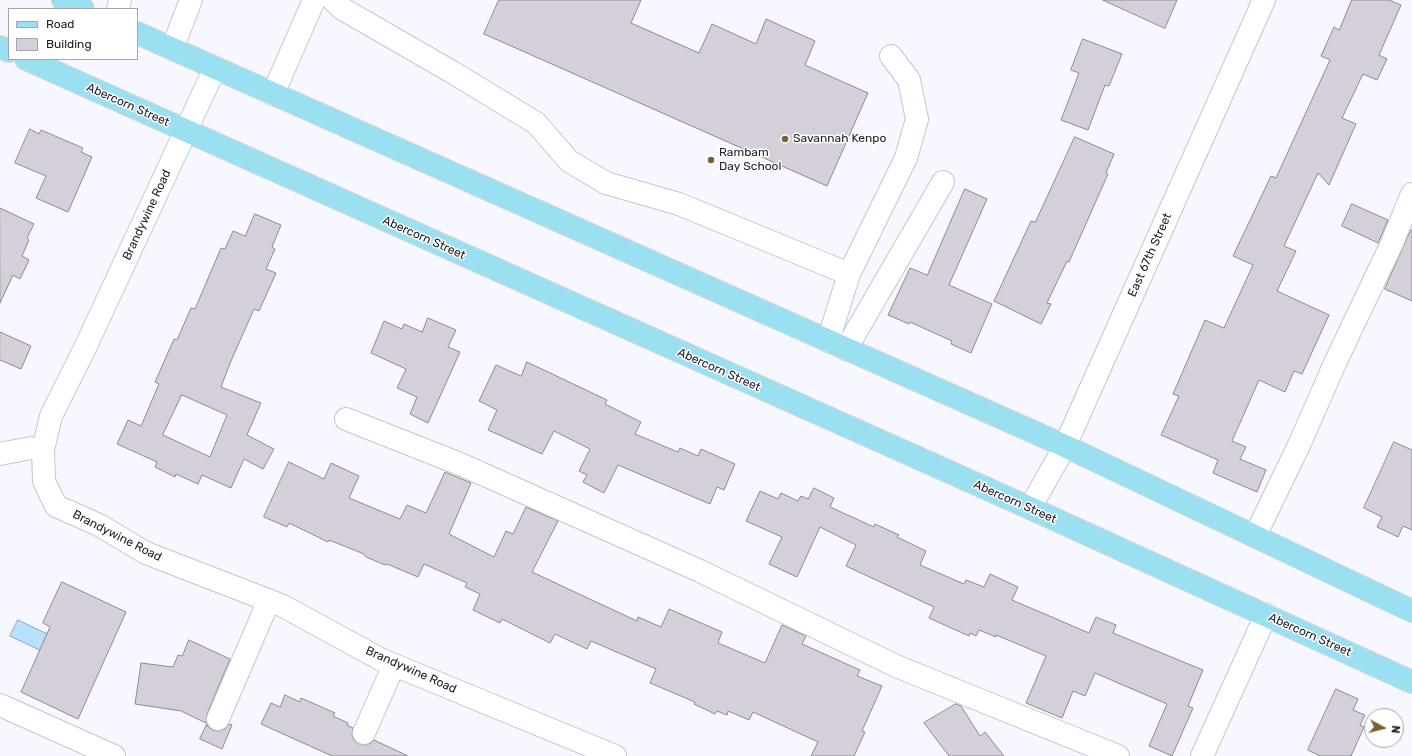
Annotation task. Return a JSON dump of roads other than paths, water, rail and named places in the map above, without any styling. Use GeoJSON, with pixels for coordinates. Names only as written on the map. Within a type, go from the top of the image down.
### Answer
{"type":"FeatureCollection","features":[{"type":"Feature","properties":{"kind":"main road"},"geometry":{"type":"LineString","coordinates":[[63,0],[81,8]]}},
{"type":"Feature","properties":{"kind":"main road"},"geometry":{"type":"LineString","coordinates":[[138,33],[1065,446],[1412,611]]}},
{"type":"Feature","properties":{"kind":"main road","name":"Abercorn Street"},"geometry":{"type":"LineString","coordinates":[[28,60],[186,132],[1030,508],[1412,682]]}},
{"type":"Feature","properties":{"kind":"street"},"geometry":{"type":"LineString","coordinates":[[172,49],[192,0]]}},
{"type":"Feature","properties":{"kind":"street"},"geometry":{"type":"LineString","coordinates":[[273,94],[314,0]]}},
{"type":"Feature","properties":{"kind":"street"},"geometry":{"type":"LineString","coordinates":[[333,0],[341,8],[452,72],[536,124],[569,161],[606,184],[679,204],[848,274]]}},
{"type":"Feature","properties":{"kind":"street","name":"East 67th Street"},"geometry":{"type":"LineString","coordinates":[[1030,508],[1065,446],[1264,0]]}},
{"type":"Feature","properties":{"kind":"street"},"geometry":{"type":"LineString","coordinates":[[837,345],[848,274],[906,158],[917,119],[909,80],[891,56]]}},
{"type":"Feature","properties":{"kind":"street","name":"Brandywine Road"},"geometry":{"type":"LineString","coordinates":[[215,68],[85,348],[51,416],[43,450],[44,481],[56,506],[99,525],[146,552],[284,606],[394,665],[615,756]]}},
{"type":"Feature","properties":{"kind":"street"},"geometry":{"type":"LineString","coordinates":[[837,345],[943,182]]}},
{"type":"Feature","properties":{"kind":"street"},"geometry":{"type":"LineString","coordinates":[[1255,536],[1300,443],[1335,363],[1392,243],[1412,194]]}},
{"type":"Feature","properties":{"kind":"street"},"geometry":{"type":"LineString","coordinates":[[346,419],[460,464],[700,571],[896,666],[1118,756]]}},
{"type":"Feature","properties":{"kind":"street"},"geometry":{"type":"LineString","coordinates":[[0,454],[31,448],[43,450]]}},
{"type":"Feature","properties":{"kind":"street"},"geometry":{"type":"LineString","coordinates":[[218,719],[269,600]]}},
{"type":"Feature","properties":{"kind":"street"},"geometry":{"type":"LineString","coordinates":[[1202,756],[1266,615]]}},
{"type":"Feature","properties":{"kind":"street"},"geometry":{"type":"LineString","coordinates":[[364,733],[394,665]]}},
{"type":"Feature","properties":{"kind":"street"},"geometry":{"type":"LineString","coordinates":[[0,705],[114,756]]}},
{"type":"Feature","properties":{"kind":"water"},"geometry":{"type":"Polygon","coordinates":[[[18,620],[58,639],[50,655],[10,636],[18,620]]]}},
{"type":"Feature","properties":{"kind":"place","name":"Savannah Kenpo"},"geometry":{"type":"Point","coordinates":[785,139]}},
{"type":"Feature","properties":{"kind":"place","name":"Rambam Day School"},"geometry":{"type":"Point","coordinates":[711,160]}}]}
